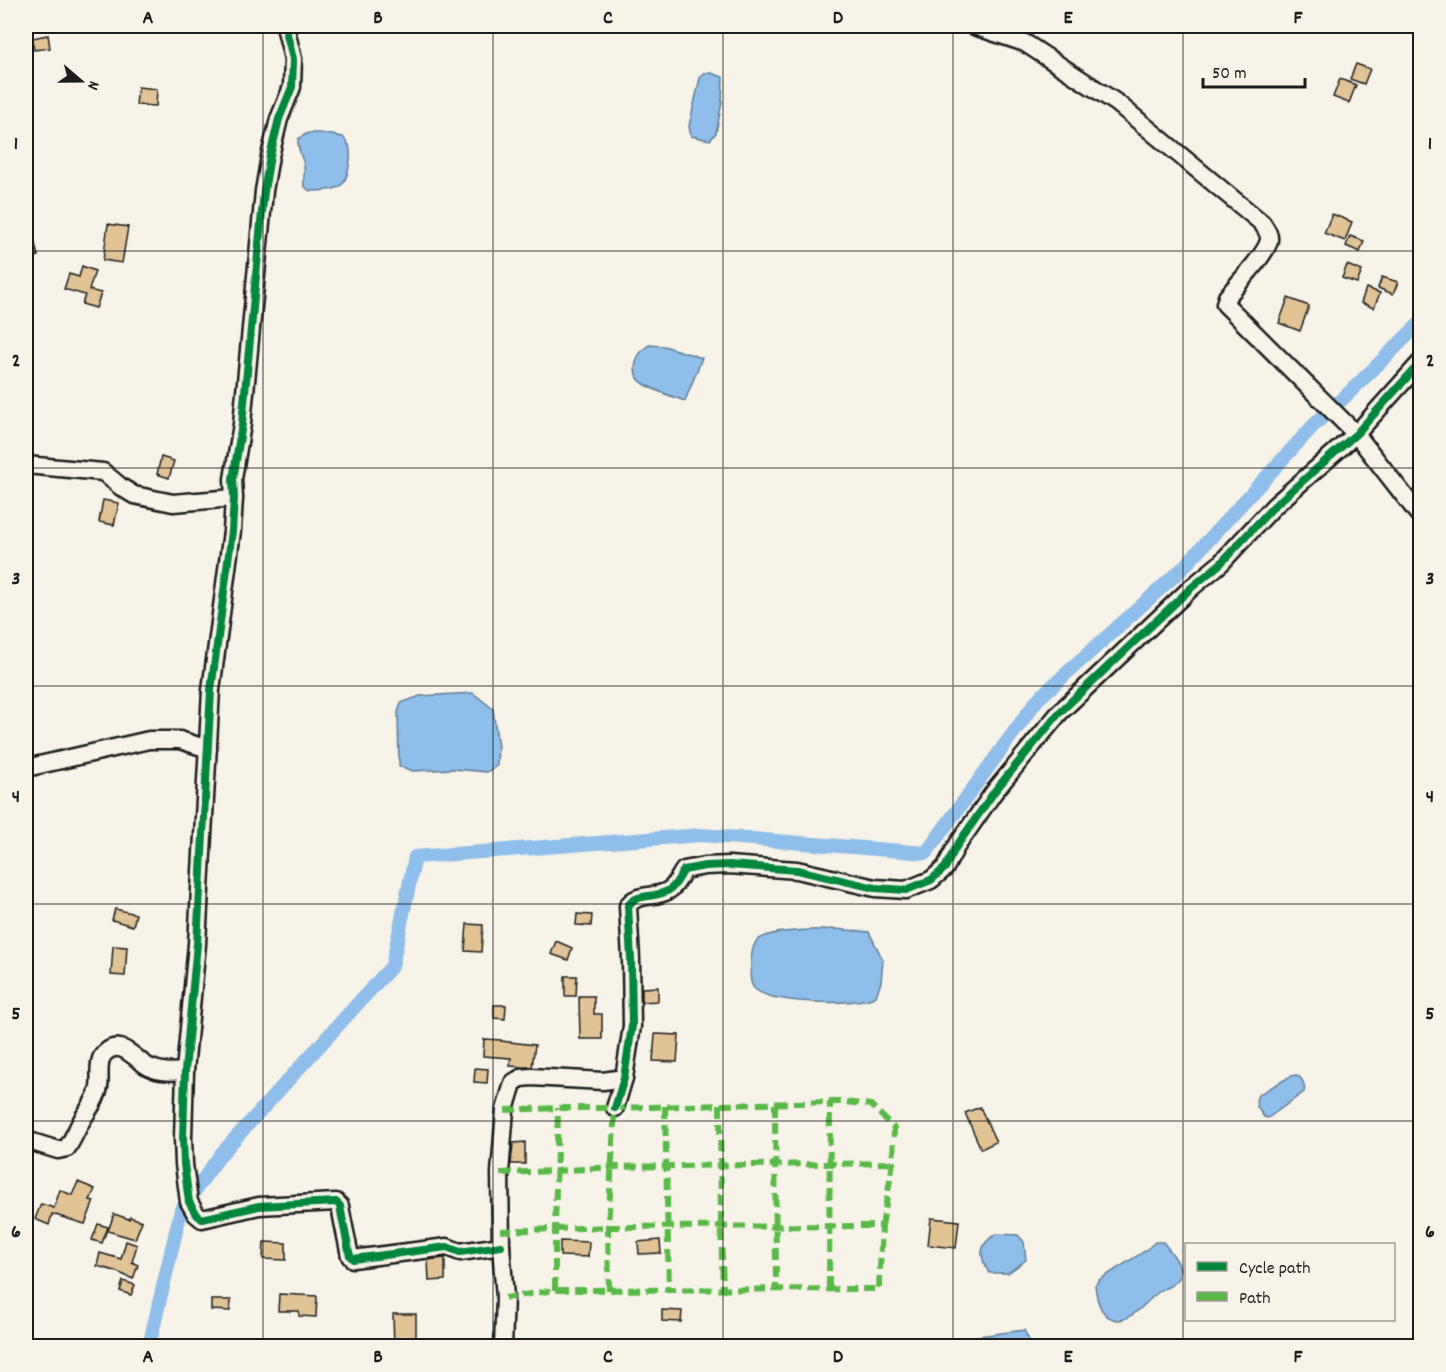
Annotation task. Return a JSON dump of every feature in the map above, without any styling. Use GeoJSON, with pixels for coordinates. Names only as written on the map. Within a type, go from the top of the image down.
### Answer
{"type":"FeatureCollection","features":[{"type":"Feature","properties":{"kind":"street"},"geometry":{"type":"LineString","coordinates":[[285,26],[293,59],[292,87],[279,119],[264,191],[242,424],[233,479],[232,531],[211,690],[197,944],[186,1071],[183,1138],[189,1202],[202,1219],[259,1206],[336,1202],[340,1206],[350,1257],[353,1259],[447,1247],[460,1252],[501,1246]]}},
{"type":"Feature","properties":{"kind":"street"},"geometry":{"type":"LineString","coordinates":[[974,26],[1025,43],[1117,103],[1262,223],[1270,239],[1265,251],[1227,297],[1225,304],[1351,430],[1420,516]]}},
{"type":"Feature","properties":{"kind":"street"},"geometry":{"type":"LineString","coordinates":[[615,1108],[624,1078],[632,1026],[628,906],[631,900],[672,889],[684,870],[729,864],[797,870],[875,888],[906,890],[931,880],[945,868],[956,847],[994,792],[1060,712],[1191,588],[1220,564],[1274,506],[1420,363]]}},
{"type":"Feature","properties":{"kind":"street"},"geometry":{"type":"LineString","coordinates":[[26,465],[103,472],[134,495],[173,503],[234,498]]}},
{"type":"Feature","properties":{"kind":"street"},"geometry":{"type":"LineString","coordinates":[[26,768],[149,740],[180,740],[208,749]]}},
{"type":"Feature","properties":{"kind":"street"},"geometry":{"type":"LineString","coordinates":[[26,1140],[58,1150],[67,1148],[99,1088],[101,1057],[107,1050],[126,1049],[138,1060],[162,1072],[186,1071]]}},
{"type":"Feature","properties":{"kind":"street"},"geometry":{"type":"LineString","coordinates":[[503,1347],[504,1298],[500,1173],[505,1110],[513,1083],[521,1078],[531,1077],[603,1081],[624,1078]]}},
{"type":"Feature","properties":{"kind":"water"},"geometry":{"type":"Polygon","coordinates":[[[704,73],[723,77],[722,102],[716,133],[710,140],[691,136],[689,126],[700,78],[704,73]]]}},
{"type":"Feature","properties":{"kind":"water"},"geometry":{"type":"Polygon","coordinates":[[[308,133],[343,137],[349,145],[349,168],[339,187],[310,191],[304,186],[304,165],[298,139],[308,133]]]}},
{"type":"Feature","properties":{"kind":"water"},"geometry":{"type":"Polygon","coordinates":[[[649,345],[664,346],[702,358],[685,401],[653,389],[638,378],[635,369],[637,359],[649,345]]]}},
{"type":"Feature","properties":{"kind":"water"},"geometry":{"type":"Polygon","coordinates":[[[473,693],[493,709],[498,747],[497,765],[487,772],[453,769],[413,771],[399,766],[398,712],[401,703],[420,696],[473,693]]]}},
{"type":"Feature","properties":{"kind":"water"},"geometry":{"type":"Polygon","coordinates":[[[835,929],[869,932],[883,960],[881,982],[876,996],[866,1000],[806,1002],[774,997],[754,988],[750,977],[751,957],[755,943],[760,938],[805,930],[835,929]]]}},
{"type":"Feature","properties":{"kind":"water"},"geometry":{"type":"Polygon","coordinates":[[[1296,1075],[1303,1082],[1304,1092],[1268,1118],[1264,1117],[1257,1107],[1258,1095],[1296,1075]]]}},
{"type":"Feature","properties":{"kind":"water"},"geometry":{"type":"Polygon","coordinates":[[[996,1234],[1018,1235],[1024,1242],[1026,1260],[1008,1273],[989,1273],[983,1261],[983,1247],[996,1234]]]}},
{"type":"Feature","properties":{"kind":"water"},"geometry":{"type":"Polygon","coordinates":[[[1155,1242],[1163,1242],[1176,1258],[1180,1269],[1177,1281],[1160,1291],[1128,1318],[1113,1319],[1106,1315],[1100,1306],[1095,1285],[1155,1242]]]}},
{"type":"Feature","properties":{"kind":"water"},"geometry":{"type":"Polygon","coordinates":[[[1024,1330],[1032,1346],[962,1346],[971,1337],[1024,1330]]]}},
{"type":"Feature","properties":{"kind":"building"},"geometry":{"type":"Polygon","coordinates":[[[48,35],[50,48],[34,50],[32,38],[48,35]]]}},
{"type":"Feature","properties":{"kind":"building"},"geometry":{"type":"Polygon","coordinates":[[[1356,64],[1370,69],[1364,84],[1350,79],[1356,64]]]}},
{"type":"Feature","properties":{"kind":"building"},"geometry":{"type":"Polygon","coordinates":[[[1340,79],[1356,85],[1349,103],[1333,97],[1340,79]]]}},
{"type":"Feature","properties":{"kind":"building"},"geometry":{"type":"Polygon","coordinates":[[[138,87],[157,89],[156,106],[136,105],[138,87]]]}},
{"type":"Feature","properties":{"kind":"building"},"geometry":{"type":"Polygon","coordinates":[[[1332,214],[1352,222],[1345,241],[1324,233],[1332,214]]]}},
{"type":"Feature","properties":{"kind":"building"},"geometry":{"type":"Polygon","coordinates":[[[29,220],[38,256],[26,260],[26,221],[29,220]]]}},
{"type":"Feature","properties":{"kind":"building"},"geometry":{"type":"Polygon","coordinates":[[[108,224],[128,227],[122,263],[103,260],[108,224]]]}},
{"type":"Feature","properties":{"kind":"building"},"geometry":{"type":"Polygon","coordinates":[[[1350,236],[1364,241],[1360,252],[1346,246],[1350,236]]]}},
{"type":"Feature","properties":{"kind":"building"},"geometry":{"type":"Polygon","coordinates":[[[1347,265],[1362,271],[1357,283],[1342,278],[1347,265]]]}},
{"type":"Feature","properties":{"kind":"building"},"geometry":{"type":"Polygon","coordinates":[[[82,266],[95,271],[89,290],[101,293],[96,308],[82,304],[85,295],[64,289],[69,274],[79,277],[82,266]]]}},
{"type":"Feature","properties":{"kind":"building"},"geometry":{"type":"Polygon","coordinates":[[[1382,277],[1398,282],[1393,294],[1378,288],[1382,277]]]}},
{"type":"Feature","properties":{"kind":"building"},"geometry":{"type":"Polygon","coordinates":[[[1366,288],[1380,293],[1374,308],[1361,303],[1366,288]]]}},
{"type":"Feature","properties":{"kind":"building"},"geometry":{"type":"Polygon","coordinates":[[[1288,298],[1309,306],[1300,331],[1279,323],[1288,298]]]}},
{"type":"Feature","properties":{"kind":"building"},"geometry":{"type":"Polygon","coordinates":[[[161,457],[174,461],[169,478],[157,474],[161,457]]]}},
{"type":"Feature","properties":{"kind":"building"},"geometry":{"type":"Polygon","coordinates":[[[103,500],[119,503],[114,525],[99,522],[103,500]]]}},
{"type":"Feature","properties":{"kind":"building"},"geometry":{"type":"Polygon","coordinates":[[[115,909],[136,914],[133,926],[112,920],[115,909]]]}},
{"type":"Feature","properties":{"kind":"building"},"geometry":{"type":"Polygon","coordinates":[[[577,914],[592,915],[591,926],[576,925],[577,914]]]}},
{"type":"Feature","properties":{"kind":"building"},"geometry":{"type":"Polygon","coordinates":[[[467,924],[483,925],[481,952],[465,951],[467,924]]]}},
{"type":"Feature","properties":{"kind":"building"},"geometry":{"type":"Polygon","coordinates":[[[556,941],[572,948],[568,960],[551,954],[556,941]]]}},
{"type":"Feature","properties":{"kind":"building"},"geometry":{"type":"Polygon","coordinates":[[[113,946],[127,947],[125,976],[111,975],[113,946]]]}},
{"type":"Feature","properties":{"kind":"building"},"geometry":{"type":"Polygon","coordinates":[[[565,976],[577,976],[576,996],[565,996],[565,976]]]}},
{"type":"Feature","properties":{"kind":"building"},"geometry":{"type":"Polygon","coordinates":[[[658,987],[658,1001],[642,1002],[642,988],[658,987]]]}},
{"type":"Feature","properties":{"kind":"building"},"geometry":{"type":"Polygon","coordinates":[[[579,996],[594,996],[594,1014],[602,1014],[602,1039],[580,1039],[579,996]]]}},
{"type":"Feature","properties":{"kind":"building"},"geometry":{"type":"Polygon","coordinates":[[[494,1005],[506,1005],[505,1019],[494,1018],[494,1005]]]}},
{"type":"Feature","properties":{"kind":"building"},"geometry":{"type":"Polygon","coordinates":[[[655,1034],[679,1035],[677,1062],[653,1061],[655,1034]]]}},
{"type":"Feature","properties":{"kind":"building"},"geometry":{"type":"Polygon","coordinates":[[[484,1039],[535,1045],[532,1067],[510,1066],[511,1058],[483,1056],[484,1039]]]}},
{"type":"Feature","properties":{"kind":"building"},"geometry":{"type":"Polygon","coordinates":[[[475,1068],[488,1069],[487,1083],[474,1082],[475,1068]]]}},
{"type":"Feature","properties":{"kind":"building"},"geometry":{"type":"Polygon","coordinates":[[[980,1107],[996,1142],[981,1149],[965,1113],[980,1107]]]}},
{"type":"Feature","properties":{"kind":"building"},"geometry":{"type":"Polygon","coordinates":[[[525,1142],[525,1164],[511,1164],[513,1143],[525,1142]]]}},
{"type":"Feature","properties":{"kind":"building"},"geometry":{"type":"Polygon","coordinates":[[[78,1182],[95,1189],[90,1200],[94,1201],[85,1224],[52,1214],[49,1225],[35,1219],[41,1204],[54,1208],[60,1190],[72,1195],[78,1182]]]}},
{"type":"Feature","properties":{"kind":"building"},"geometry":{"type":"Polygon","coordinates":[[[114,1214],[142,1221],[135,1239],[108,1231],[114,1214]]]}},
{"type":"Feature","properties":{"kind":"building"},"geometry":{"type":"Polygon","coordinates":[[[931,1218],[959,1221],[956,1248],[928,1245],[931,1218]]]}},
{"type":"Feature","properties":{"kind":"building"},"geometry":{"type":"Polygon","coordinates":[[[98,1224],[108,1227],[102,1243],[92,1240],[98,1224]]]}},
{"type":"Feature","properties":{"kind":"building"},"geometry":{"type":"Polygon","coordinates":[[[660,1240],[661,1253],[639,1254],[638,1242],[660,1240]]]}},
{"type":"Feature","properties":{"kind":"building"},"geometry":{"type":"Polygon","coordinates":[[[126,1241],[137,1245],[132,1262],[138,1265],[133,1279],[97,1266],[100,1253],[121,1259],[126,1241]]]}},
{"type":"Feature","properties":{"kind":"building"},"geometry":{"type":"Polygon","coordinates":[[[560,1241],[589,1242],[588,1257],[560,1256],[560,1241]]]}},
{"type":"Feature","properties":{"kind":"building"},"geometry":{"type":"Polygon","coordinates":[[[264,1242],[286,1243],[286,1260],[263,1259],[264,1242]]]}},
{"type":"Feature","properties":{"kind":"building"},"geometry":{"type":"Polygon","coordinates":[[[445,1258],[445,1280],[429,1281],[428,1260],[445,1258]]]}},
{"type":"Feature","properties":{"kind":"building"},"geometry":{"type":"Polygon","coordinates":[[[123,1281],[135,1285],[131,1295],[120,1291],[123,1281]]]}},
{"type":"Feature","properties":{"kind":"building"},"geometry":{"type":"Polygon","coordinates":[[[279,1294],[317,1296],[316,1317],[299,1316],[299,1311],[278,1311],[279,1294]]]}},
{"type":"Feature","properties":{"kind":"building"},"geometry":{"type":"Polygon","coordinates":[[[211,1300],[231,1300],[230,1311],[211,1310],[211,1300]]]}},
{"type":"Feature","properties":{"kind":"building"},"geometry":{"type":"Polygon","coordinates":[[[662,1310],[682,1311],[681,1322],[662,1321],[662,1310]]]}},
{"type":"Feature","properties":{"kind":"building"},"geometry":{"type":"Polygon","coordinates":[[[393,1314],[416,1314],[416,1347],[394,1347],[393,1314]]]}},
{"type":"Feature","properties":{"kind":"waterway"},"geometry":{"type":"LineString","coordinates":[[149,1346],[181,1210],[221,1154],[392,966],[415,857],[701,835],[926,853],[1038,699],[1182,569],[1314,425],[1420,323]]}},
{"type":"Feature","properties":{"kind":"marked path"},"geometry":{"type":"LineString","coordinates":[[505,1110],[830,1102],[871,1105],[894,1128],[893,1163],[882,1226]]}},
{"type":"Feature","properties":{"kind":"marked path"},"geometry":{"type":"LineString","coordinates":[[829,1289],[830,1102]]}},
{"type":"Feature","properties":{"kind":"marked path"},"geometry":{"type":"LineString","coordinates":[[720,1104],[723,1290]]}},
{"type":"Feature","properties":{"kind":"marked path"},"geometry":{"type":"LineString","coordinates":[[775,1104],[776,1290]]}},
{"type":"Feature","properties":{"kind":"marked path"},"geometry":{"type":"LineString","coordinates":[[665,1106],[669,1290]]}},
{"type":"Feature","properties":{"kind":"marked path"},"geometry":{"type":"LineString","coordinates":[[555,1290],[558,1108]]}},
{"type":"Feature","properties":{"kind":"marked path"},"geometry":{"type":"LineString","coordinates":[[609,1290],[608,1227],[615,1108]]}},
{"type":"Feature","properties":{"kind":"marked path"},"geometry":{"type":"LineString","coordinates":[[500,1173],[611,1167],[893,1163]]}},
{"type":"Feature","properties":{"kind":"marked path"},"geometry":{"type":"LineString","coordinates":[[500,1231],[608,1227],[882,1226],[879,1289],[555,1290],[505,1298]]}},
{"type":"Feature","properties":{"kind":"cycle path"},"geometry":{"type":"LineString","coordinates":[[285,26],[293,59],[292,87],[279,119],[264,191],[242,424],[233,479],[232,531],[211,690],[197,944],[185,1071],[183,1138],[189,1202],[202,1219],[259,1206],[336,1202],[340,1206],[350,1256],[353,1259],[447,1247],[460,1252],[501,1246]]}},
{"type":"Feature","properties":{"kind":"cycle path"},"geometry":{"type":"LineString","coordinates":[[615,1108],[624,1078],[632,1026],[628,906],[632,902],[641,897],[664,893],[674,886],[684,870],[705,866],[729,865],[797,870],[875,888],[906,890],[931,880],[945,868],[956,847],[994,792],[1060,712],[1191,588],[1220,564],[1274,506],[1356,434],[1420,363]]}}]}
